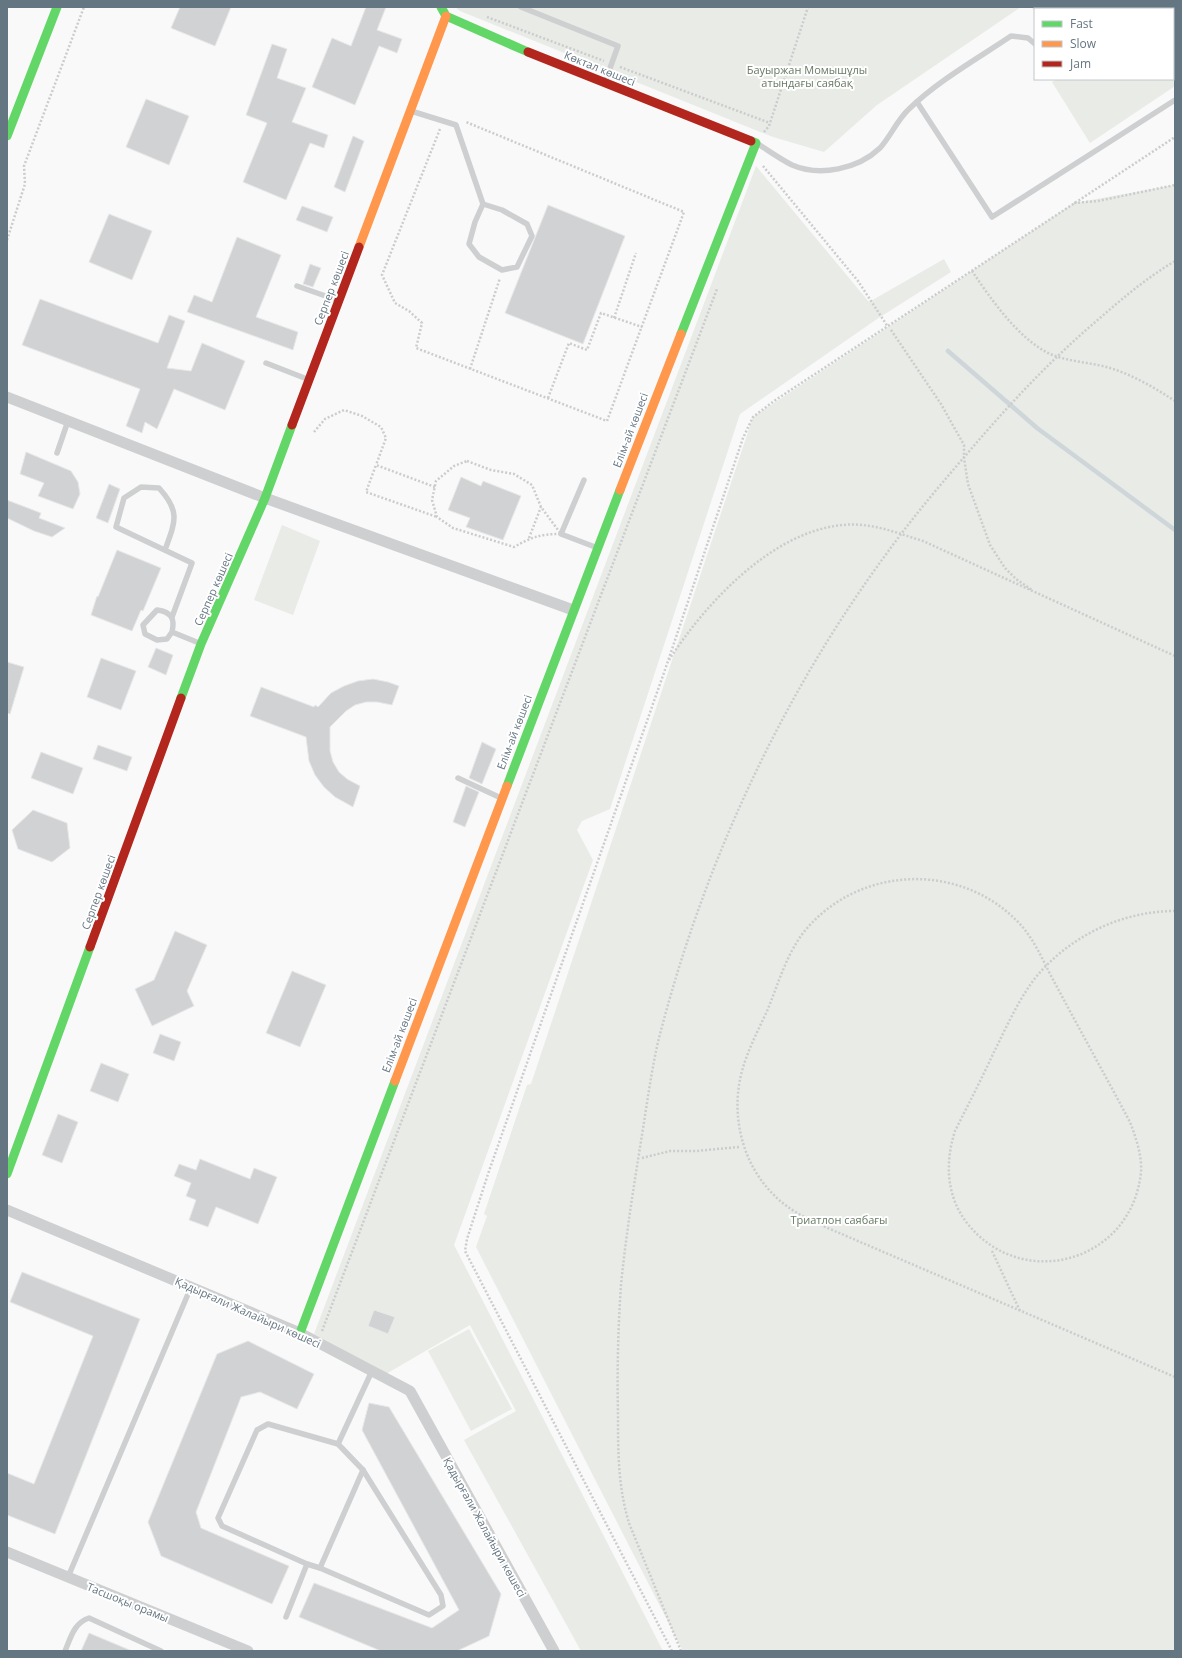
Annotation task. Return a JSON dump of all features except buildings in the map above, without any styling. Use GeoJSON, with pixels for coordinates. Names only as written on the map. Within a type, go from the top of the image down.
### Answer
{"type":"FeatureCollection","features":[{"type":"Feature","properties":{"kind":"street"},"geometry":{"type":"LineString","coordinates":[[7,136],[57,7]]}},
{"type":"Feature","properties":{"kind":"street"},"geometry":{"type":"LineString","coordinates":[[441,7],[446,16]]}},
{"type":"Feature","properties":{"kind":"street","name":"Көктал көшесі"},"geometry":{"type":"LineString","coordinates":[[446,16],[502,42],[756,142]]}},
{"type":"Feature","properties":{"kind":"street","name":"Серпер көшесі"},"geometry":{"type":"LineString","coordinates":[[7,1174],[201,644],[265,498],[446,16]]}},
{"type":"Feature","properties":{"kind":"street","name":"Елім-ай көшесі"},"geometry":{"type":"LineString","coordinates":[[300,1333],[573,610],[756,142]]}},
{"type":"Feature","properties":{"kind":"street"},"geometry":{"type":"LineString","coordinates":[[7,397],[265,498],[573,610]]}},
{"type":"Feature","properties":{"kind":"street","name":"Қадырғали Жалайыри көшесі"},"geometry":{"type":"LineString","coordinates":[[7,1210],[300,1333],[410,1391],[554,1651]]}},
{"type":"Feature","properties":{"kind":"street","name":"Тасшоқы орамы"},"geometry":{"type":"LineString","coordinates":[[7,1552],[248,1651]]}},
{"type":"Feature","properties":{"kind":"lane"},"geometry":{"type":"LineString","coordinates":[[520,7],[618,46],[605,83]]}},
{"type":"Feature","properties":{"kind":"lane"},"geometry":{"type":"LineString","coordinates":[[756,142],[792,165],[822,172],[850,166],[879,148],[908,110],[917,102],[940,84],[1011,36],[1028,38],[1034,43]]}},
{"type":"Feature","properties":{"kind":"lane"},"geometry":{"type":"LineString","coordinates":[[917,102],[992,217],[1175,100]]}},
{"type":"Feature","properties":{"kind":"lane"},"geometry":{"type":"LineString","coordinates":[[410,111],[456,125],[483,204],[475,222],[469,244],[479,257],[502,270],[517,267],[532,236],[527,224],[502,210],[483,204]]}},
{"type":"Feature","properties":{"kind":"lane"},"geometry":{"type":"LineString","coordinates":[[297,286],[339,301]]}},
{"type":"Feature","properties":{"kind":"lane"},"geometry":{"type":"LineString","coordinates":[[266,363],[309,380]]}},
{"type":"Feature","properties":{"kind":"lane"},"geometry":{"type":"LineString","coordinates":[[57,453],[68,421]]}},
{"type":"Feature","properties":{"kind":"lane"},"geometry":{"type":"LineString","coordinates":[[584,480],[561,534],[597,548]]}},
{"type":"Feature","properties":{"kind":"lane"},"geometry":{"type":"LineString","coordinates":[[165,550],[175,516],[169,499],[159,488],[141,487],[124,498],[116,527],[192,563],[172,617]]}},
{"type":"Feature","properties":{"kind":"lane"},"geometry":{"type":"LineString","coordinates":[[157,610],[164,611],[172,617],[174,622],[172,632],[167,639],[157,640],[145,634],[143,625],[157,610]]}},
{"type":"Feature","properties":{"kind":"lane"},"geometry":{"type":"LineString","coordinates":[[172,632],[201,644]]}},
{"type":"Feature","properties":{"kind":"lane"},"geometry":{"type":"LineString","coordinates":[[458,778],[502,798]]}},
{"type":"Feature","properties":{"kind":"lane"},"geometry":{"type":"LineString","coordinates":[[68,1577],[191,1288]]}},
{"type":"Feature","properties":{"kind":"lane"},"geometry":{"type":"LineString","coordinates":[[338,1444],[372,1371]]}},
{"type":"Feature","properties":{"kind":"lane"},"geometry":{"type":"LineString","coordinates":[[268,1424],[338,1444],[364,1470],[441,1595],[443,1606],[429,1615],[320,1568],[307,1564],[222,1526],[218,1518],[256,1430],[268,1424]]}},
{"type":"Feature","properties":{"kind":"lane"},"geometry":{"type":"LineString","coordinates":[[320,1568],[364,1470]]}},
{"type":"Feature","properties":{"kind":"lane"},"geometry":{"type":"LineString","coordinates":[[286,1617],[307,1564]]}},
{"type":"Feature","properties":{"kind":"lane"},"geometry":{"type":"LineString","coordinates":[[65,1651],[75,1626],[82,1620],[89,1618],[161,1651]]}},
{"type":"Feature","properties":{"kind":"path"},"geometry":{"type":"LineString","coordinates":[[7,240],[25,184],[24,166],[84,7]]}},
{"type":"Feature","properties":{"kind":"path"},"geometry":{"type":"LineString","coordinates":[[756,142],[770,123],[808,7]]}},
{"type":"Feature","properties":{"kind":"path"},"geometry":{"type":"LineString","coordinates":[[485,16],[770,123]]}},
{"type":"Feature","properties":{"kind":"path"},"geometry":{"type":"LineString","coordinates":[[443,121],[382,275],[395,303],[409,311],[422,323],[416,348],[607,421],[684,212],[463,121],[456,125]]}},
{"type":"Feature","properties":{"kind":"path"},"geometry":{"type":"LineString","coordinates":[[672,1651],[465,1251],[467,1239],[488,1174],[666,664],[743,438],[753,417],[774,401],[1175,137]]}},
{"type":"Feature","properties":{"kind":"path"},"geometry":{"type":"LineString","coordinates":[[760,174],[763,166],[858,281],[888,327]]}},
{"type":"Feature","properties":{"kind":"path"},"geometry":{"type":"LineString","coordinates":[[1074,203],[1098,201],[1175,185]]}},
{"type":"Feature","properties":{"kind":"path"},"geometry":{"type":"LineString","coordinates":[[614,318],[636,253]]}},
{"type":"Feature","properties":{"kind":"path"},"geometry":{"type":"LineString","coordinates":[[681,1651],[629,1523],[623,1502],[618,1450],[617,1361],[624,1255],[648,1091],[658,1043],[681,962],[716,864],[745,795],[794,699],[834,633],[886,553],[1002,413],[1057,357],[1125,296],[1155,272],[1175,261]]}},
{"type":"Feature","properties":{"kind":"path"},"geometry":{"type":"LineString","coordinates":[[470,369],[502,270]]}},
{"type":"Feature","properties":{"kind":"path"},"geometry":{"type":"LineString","coordinates":[[972,271],[988,295],[1026,338],[1047,353],[1057,357],[1110,368],[1148,384],[1175,401]]}},
{"type":"Feature","properties":{"kind":"path"},"geometry":{"type":"LineString","coordinates":[[322,1331],[718,285]]}},
{"type":"Feature","properties":{"kind":"path"},"geometry":{"type":"LineString","coordinates":[[548,398],[568,343],[587,350],[601,313],[642,327]]}},
{"type":"Feature","properties":{"kind":"path"},"geometry":{"type":"LineString","coordinates":[[891,330],[941,404],[964,445],[964,458],[968,484],[990,545],[1005,568],[1016,579],[1039,594]]}},
{"type":"Feature","properties":{"kind":"path"},"geometry":{"type":"LineString","coordinates":[[314,432],[325,419],[344,410],[362,416],[380,427],[386,438],[366,492],[437,517],[453,528],[514,547],[529,538],[541,534],[561,534]]}},
{"type":"Feature","properties":{"kind":"path"},"geometry":{"type":"LineString","coordinates":[[437,517],[432,500],[436,481],[454,466],[467,461],[491,470],[514,474],[532,486],[541,507],[561,534]]}},
{"type":"Feature","properties":{"kind":"path"},"geometry":{"type":"LineString","coordinates":[[376,464],[435,487]]}},
{"type":"Feature","properties":{"kind":"path"},"geometry":{"type":"LineString","coordinates":[[529,538],[541,507]]}},
{"type":"Feature","properties":{"kind":"path"},"geometry":{"type":"LineString","coordinates":[[666,664],[682,641],[709,608],[751,568],[779,546],[812,532],[843,525],[867,525],[923,541],[1175,656]]}},
{"type":"Feature","properties":{"kind":"path"},"geometry":{"type":"LineString","coordinates":[[1175,911],[1154,912],[1131,916],[1107,924],[1082,937],[1037,976],[1022,997],[1009,1022],[955,1130],[950,1145],[948,1170],[954,1201],[961,1215],[983,1241],[1004,1253],[1032,1262],[1065,1260],[1093,1249],[1112,1235],[1132,1206],[1141,1171],[1138,1143],[1130,1122],[1056,987],[1033,941],[1019,923],[1002,909],[968,888],[954,884],[922,879],[900,879],[875,884],[850,895],[829,907],[808,927],[786,961],[748,1051],[739,1084],[737,1106],[737,1117],[741,1137],[753,1166],[762,1181],[774,1196],[795,1212],[830,1229],[1175,1377]]}},
{"type":"Feature","properties":{"kind":"path"},"geometry":{"type":"LineString","coordinates":[[642,1158],[670,1151],[696,1151],[739,1147]]}},
{"type":"Feature","properties":{"kind":"path"},"geometry":{"type":"LineString","coordinates":[[992,1251],[1020,1311]]}},
{"type":"Feature","properties":{"kind":"green space","name":"Бауыржан Момышұлы атындағы саябақ"},"geometry":{"type":"Polygon","coordinates":[[[455,7],[1021,7],[877,105],[824,152],[773,137],[460,11],[455,7]]]}},
{"type":"Feature","properties":{"kind":"green space"},"geometry":{"type":"Polygon","coordinates":[[[1031,7],[1137,7],[1034,8],[1034,11],[1031,7]]]}},
{"type":"Feature","properties":{"kind":"green space"},"geometry":{"type":"Polygon","coordinates":[[[1174,42],[1175,43],[1175,86],[1090,143],[1052,82],[1055,80],[1174,80],[1174,42]]]}},
{"type":"Feature","properties":{"kind":"green space"},"geometry":{"type":"Polygon","coordinates":[[[756,166],[869,302],[944,259],[951,272],[877,319],[740,414],[610,809],[582,821],[577,830],[593,860],[454,1245],[663,1651],[581,1651],[464,1440],[516,1411],[470,1325],[386,1374],[314,1334],[756,166]]]}},
{"type":"Feature","properties":{"kind":"green space","name":"Триатлон саябағы"},"geometry":{"type":"Polygon","coordinates":[[[1175,185],[1175,1651],[683,1651],[476,1247],[487,1216],[484,1214],[527,1085],[531,1084],[753,417],[1074,203],[1175,185]]]}},
{"type":"Feature","properties":{"kind":"green space"},"geometry":{"type":"Polygon","coordinates":[[[282,525],[320,541],[293,615],[254,600],[282,525]]]}},
{"type":"Feature","properties":{"kind":"green space"},"geometry":{"type":"Polygon","coordinates":[[[469,1329],[512,1409],[471,1431],[428,1351],[469,1329]]]}},
{"type":"Feature","properties":{"kind":"waterway"},"geometry":{"type":"LineString","coordinates":[[948,351],[1037,428],[1175,530]]}},
{"type":"Feature","properties":{"kind":"traffic: fast"},"geometry":{"type":"LineString","coordinates":[[7,136],[57,7]]}},
{"type":"Feature","properties":{"kind":"traffic: fast"},"geometry":{"type":"LineString","coordinates":[[441,7],[446,16],[528,52]]}},
{"type":"Feature","properties":{"kind":"traffic: fast"},"geometry":{"type":"LineString","coordinates":[[681,334],[756,143],[751,141]]}},
{"type":"Feature","properties":{"kind":"traffic: fast"},"geometry":{"type":"LineString","coordinates":[[181,698],[201,644],[265,498],[292,425]]}},
{"type":"Feature","properties":{"kind":"traffic: fast"},"geometry":{"type":"LineString","coordinates":[[507,786],[620,490]]}},
{"type":"Feature","properties":{"kind":"traffic: fast"},"geometry":{"type":"LineString","coordinates":[[7,1174],[90,947]]}},
{"type":"Feature","properties":{"kind":"traffic: fast"},"geometry":{"type":"LineString","coordinates":[[300,1333],[395,1081]]}},
{"type":"Feature","properties":{"kind":"traffic: slow"},"geometry":{"type":"LineString","coordinates":[[359,247],[446,16]]}},
{"type":"Feature","properties":{"kind":"traffic: slow"},"geometry":{"type":"LineString","coordinates":[[620,490],[681,334]]}},
{"type":"Feature","properties":{"kind":"traffic: slow"},"geometry":{"type":"LineString","coordinates":[[395,1081],[507,786]]}},
{"type":"Feature","properties":{"kind":"traffic: jam"},"geometry":{"type":"LineString","coordinates":[[528,52],[751,141]]}},
{"type":"Feature","properties":{"kind":"traffic: jam"},"geometry":{"type":"LineString","coordinates":[[292,425],[359,247]]}},
{"type":"Feature","properties":{"kind":"traffic: jam"},"geometry":{"type":"LineString","coordinates":[[90,947],[181,698]]}}]}
